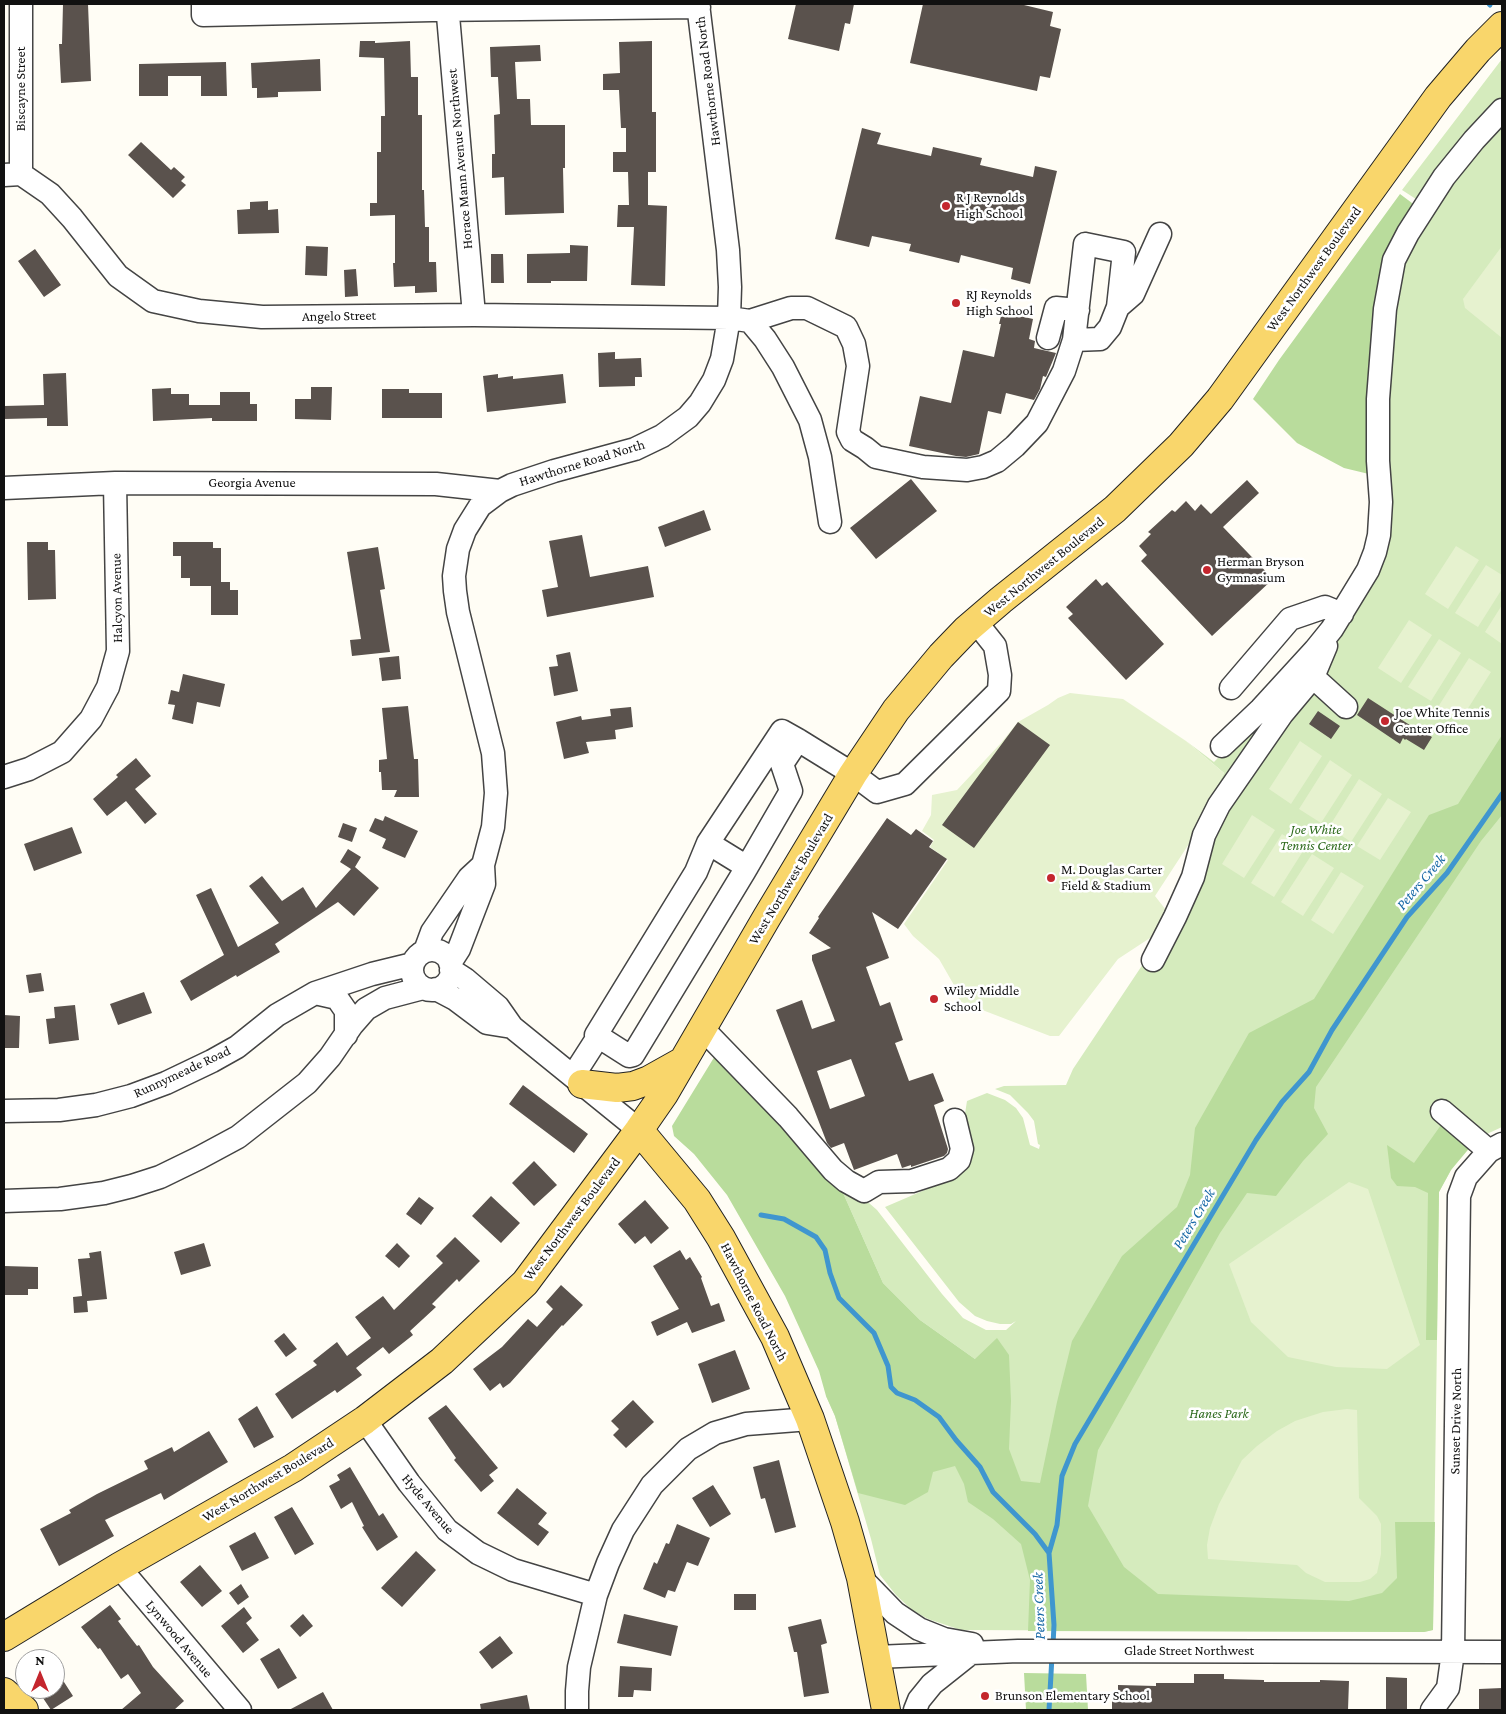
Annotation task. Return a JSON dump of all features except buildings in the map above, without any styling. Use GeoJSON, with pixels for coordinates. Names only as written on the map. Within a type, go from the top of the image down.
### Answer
{"type":"FeatureCollection","features":[{"type":"Feature","properties":{"kind":"main road","name":"West Northwest Boulevard"},"geometry":{"type":"LineString","coordinates":[[4,1637],[119,1567],[293,1468],[365,1420],[442,1360],[525,1283],[664,1094],[853,774],[901,703],[941,656],[976,622],[1115,509],[1181,445],[1220,399],[1438,97],[1478,50],[1502,26]]}},
{"type":"Feature","properties":{"kind":"main road"},"geometry":{"type":"LineString","coordinates":[[577,1080],[617,1088],[634,1086],[649,1080],[684,1060]]}},
{"type":"Feature","properties":{"kind":"main road","name":"Hawthorne Road North"},"geometry":{"type":"LineString","coordinates":[[639,1130],[697,1200],[721,1238],[775,1337],[810,1419],[846,1522],[861,1578],[886,1710]]}},
{"type":"Feature","properties":{"kind":"main road"},"geometry":{"type":"LineString","coordinates":[[4,1692],[24,1710]]}},
{"type":"Feature","properties":{"kind":"street","name":"Biscayne Street"},"geometry":{"type":"LineString","coordinates":[[12,174],[21,4]]}},
{"type":"Feature","properties":{"kind":"street"},"geometry":{"type":"LineString","coordinates":[[203,4],[203,15],[447,7],[699,5]]}},
{"type":"Feature","properties":{"kind":"street","name":"Hawthorne Road North"},"geometry":{"type":"LineString","coordinates":[[639,1130],[512,1027],[498,1007],[451,967],[484,884],[483,865],[494,827],[496,810],[496,773],[493,753],[458,612],[454,576],[458,549],[465,530],[480,506],[500,491],[527,479],[635,449],[662,436],[676,427],[700,403],[714,380],[725,347],[740,319],[730,287],[728,250],[699,5]]}},
{"type":"Feature","properties":{"kind":"street","name":"Horace Mann Avenue Northwest"},"geometry":{"type":"LineString","coordinates":[[447,7],[474,315]]}},
{"type":"Feature","properties":{"kind":"street"},"geometry":{"type":"LineString","coordinates":[[1153,960],[1193,878],[1204,835],[1219,805],[1295,696],[1313,677],[1337,621],[1368,570],[1379,535],[1381,502],[1378,461],[1378,400],[1385,309],[1394,260],[1408,233],[1444,177],[1474,140],[1502,110]]}},
{"type":"Feature","properties":{"kind":"street","name":"Angelo Street"},"geometry":{"type":"LineString","coordinates":[[12,174],[50,194],[72,218],[118,276],[153,302],[199,311],[262,317],[474,315],[740,319],[791,308],[807,308],[846,327],[854,344],[858,366],[848,432]]}},
{"type":"Feature","properties":{"kind":"street"},"geometry":{"type":"LineString","coordinates":[[1118,306],[1133,294],[1160,234]]}},
{"type":"Feature","properties":{"kind":"street"},"geometry":{"type":"LineString","coordinates":[[810,420],[848,432],[852,440],[876,457],[895,462],[923,467],[967,470],[983,467],[997,461],[1015,446],[1037,423],[1064,371],[1074,340],[1085,244],[1124,252],[1118,306],[1110,326],[1100,338],[1074,340]]}},
{"type":"Feature","properties":{"kind":"street"},"geometry":{"type":"LineString","coordinates":[[1048,338],[1056,308],[1078,310]]}},
{"type":"Feature","properties":{"kind":"street"},"geometry":{"type":"LineString","coordinates":[[740,319],[765,339],[783,367],[810,420],[820,457],[830,522]]}},
{"type":"Feature","properties":{"kind":"street","name":"Georgia Avenue"},"geometry":{"type":"LineString","coordinates":[[4,488],[115,483],[436,484],[500,491]]}},
{"type":"Feature","properties":{"kind":"street","name":"Halcyon Avenue"},"geometry":{"type":"LineString","coordinates":[[4,777],[30,769],[62,752],[91,719],[108,686],[118,651],[115,483]]}},
{"type":"Feature","properties":{"kind":"street"},"geometry":{"type":"LineString","coordinates":[[1231,688],[1290,619],[1325,607],[1337,621]]}},
{"type":"Feature","properties":{"kind":"street"},"geometry":{"type":"LineString","coordinates":[[1222,746],[1261,709],[1337,621]]}},
{"type":"Feature","properties":{"kind":"street"},"geometry":{"type":"LineString","coordinates":[[790,736],[853,774],[877,792],[905,784],[999,690],[1000,675],[996,646],[976,622]]}},
{"type":"Feature","properties":{"kind":"street"},"geometry":{"type":"LineString","coordinates":[[1313,677],[1346,707]]}},
{"type":"Feature","properties":{"kind":"street"},"geometry":{"type":"LineString","coordinates":[[577,1080],[598,1037],[596,1035],[696,872],[708,843],[790,736]]}},
{"type":"Feature","properties":{"kind":"street"},"geometry":{"type":"LineString","coordinates":[[598,1037],[629,1056],[633,1055],[791,791],[782,764],[790,736]]}},
{"type":"Feature","properties":{"kind":"street"},"geometry":{"type":"LineString","coordinates":[[708,843],[747,866]]}},
{"type":"Feature","properties":{"kind":"street","name":"Hawthorne Road North"},"geometry":{"type":"LineString","coordinates":[[419,958],[432,932],[469,878],[483,865]]}},
{"type":"Feature","properties":{"kind":"street"},"geometry":{"type":"LineString","coordinates":[[4,1201],[60,1199],[104,1193],[160,1176],[199,1158],[238,1137],[307,1083],[330,1057],[366,1009],[385,998],[429,989],[447,982],[451,967],[443,954],[431,950],[419,958],[412,975],[415,980],[429,989]]}},
{"type":"Feature","properties":{"kind":"street","name":"Runnymeade Road"},"geometry":{"type":"LineString","coordinates":[[4,1111],[60,1110],[96,1105],[131,1096],[166,1083],[212,1062],[237,1047],[277,1015],[315,992],[419,958]]}},
{"type":"Feature","properties":{"kind":"street","name":"Hawthorne Road North"},"geometry":{"type":"LineString","coordinates":[[429,989],[455,1000],[487,1023],[512,1027]]}},
{"type":"Feature","properties":{"kind":"street"},"geometry":{"type":"LineString","coordinates":[[315,992],[337,998],[346,1011],[346,1035]]}},
{"type":"Feature","properties":{"kind":"street"},"geometry":{"type":"LineString","coordinates":[[702,1028],[788,1117],[833,1170],[864,1191],[879,1182],[912,1181],[949,1169],[959,1160],[962,1149],[955,1120]]}},
{"type":"Feature","properties":{"kind":"street"},"geometry":{"type":"LineString","coordinates":[[1442,1111],[1496,1148]]}},
{"type":"Feature","properties":{"kind":"street","name":"Sunset Drive North"},"geometry":{"type":"LineString","coordinates":[[1432,1710],[1448,1688],[1452,1652],[1459,1196],[1466,1177],[1496,1148]]}},
{"type":"Feature","properties":{"kind":"street"},"geometry":{"type":"LineString","coordinates":[[577,1710],[580,1667],[596,1595],[623,1530],[652,1485],[688,1449],[714,1434],[746,1424],[810,1419]]}},
{"type":"Feature","properties":{"kind":"street","name":"Hyde Avenue"},"geometry":{"type":"LineString","coordinates":[[365,1420],[408,1483],[447,1530],[478,1553],[513,1570],[596,1595]]}},
{"type":"Feature","properties":{"kind":"street","name":"Lynwood Avenue"},"geometry":{"type":"LineString","coordinates":[[119,1567],[240,1710]]}},
{"type":"Feature","properties":{"kind":"street"},"geometry":{"type":"LineString","coordinates":[[861,1578],[895,1613],[918,1629],[944,1639],[1018,1651]]}},
{"type":"Feature","properties":{"kind":"street","name":"Glade Street Northwest"},"geometry":{"type":"LineString","coordinates":[[876,1657],[1018,1651],[1502,1652]]}},
{"type":"Feature","properties":{"kind":"street"},"geometry":{"type":"LineString","coordinates":[[915,1710],[919,1700],[932,1684],[971,1653]]}},
{"type":"Feature","properties":{"kind":"green space","name":"Hanes Park"},"geometry":{"type":"Polygon","coordinates":[[[1502,59],[1502,1127],[1489,1133],[1465,1151],[1451,1170],[1439,1192],[1433,1630],[1424,1632],[961,1630],[928,1619],[912,1610],[896,1595],[880,1575],[835,1416],[826,1396],[975,1359],[920,1320],[883,1283],[840,1186],[861,1196],[877,1210],[963,1318],[986,1330],[1006,1330],[1016,1321],[1011,1324],[1000,1324],[975,1316],[959,1302],[885,1207],[955,1177],[967,1101],[987,1093],[1005,1100],[1016,1108],[1023,1118],[1030,1145],[1039,1149],[1040,1145],[1038,1144],[1034,1121],[1010,1095],[995,1089],[1004,1086],[1066,1085],[1073,1069],[1161,937],[1193,843],[1190,841],[1198,830],[1208,802],[1224,773],[1186,741],[1214,762],[1275,700],[1371,551],[1369,413],[1419,201],[1402,190],[1502,59]]]}},
{"type":"Feature","properties":{"kind":"green space"},"geometry":{"type":"Polygon","coordinates":[[[1400,194],[1416,206],[1391,244],[1373,475],[1344,468],[1297,443],[1253,399],[1279,360],[1400,194]]]}},
{"type":"Feature","properties":{"kind":"green space"},"geometry":{"type":"Polygon","coordinates":[[[1502,246],[1502,338],[1465,308],[1463,299],[1502,246]]]}},
{"type":"Feature","properties":{"kind":"green space"},"geometry":{"type":"Polygon","coordinates":[[[1456,546],[1479,560],[1448,609],[1425,594],[1456,546]]]}},
{"type":"Feature","properties":{"kind":"green space"},"geometry":{"type":"Polygon","coordinates":[[[1486,565],[1502,575],[1502,589],[1478,627],[1455,613],[1486,565]]]}},
{"type":"Feature","properties":{"kind":"green space"},"geometry":{"type":"Polygon","coordinates":[[[1502,605],[1502,644],[1485,632],[1502,605]]]}},
{"type":"Feature","properties":{"kind":"green space"},"geometry":{"type":"Polygon","coordinates":[[[1409,620],[1432,635],[1401,683],[1378,668],[1409,620]]]}},
{"type":"Feature","properties":{"kind":"green space"},"geometry":{"type":"Polygon","coordinates":[[[1439,639],[1461,653],[1431,701],[1408,687],[1439,639]]]}},
{"type":"Feature","properties":{"kind":"green space"},"geometry":{"type":"Polygon","coordinates":[[[1469,658],[1491,672],[1460,721],[1438,707],[1469,658]]]}},
{"type":"Feature","properties":{"kind":"green space","name":"M. Douglas Carter Field & Stadium"},"geometry":{"type":"Polygon","coordinates":[[[1070,693],[1123,699],[1186,741],[1224,773],[1208,802],[1198,830],[1155,896],[1166,910],[1153,936],[1118,959],[1059,1036],[1050,1036],[959,1001],[958,992],[939,959],[913,936],[904,924],[948,860],[930,847],[934,840],[922,831],[931,815],[932,795],[957,790],[1018,722],[1070,693]]]}},
{"type":"Feature","properties":{"kind":"green space"},"geometry":{"type":"Polygon","coordinates":[[[1502,735],[1502,815],[1481,841],[1316,1087],[1314,1108],[1328,1134],[1303,1161],[1276,1196],[1247,1193],[1220,1233],[1098,1450],[1088,1506],[1124,1567],[1158,1594],[1349,1601],[1382,1593],[1397,1578],[1395,1522],[1435,1522],[1433,1630],[1424,1632],[1028,1631],[1030,1580],[1021,1544],[993,1519],[968,1502],[964,1484],[955,1466],[933,1472],[928,1492],[905,1505],[858,1493],[835,1416],[826,1396],[819,1371],[785,1296],[727,1195],[694,1154],[674,1136],[672,1126],[718,1051],[840,1186],[883,1283],[920,1320],[975,1359],[997,1338],[1009,1355],[1011,1401],[1009,1449],[1021,1481],[1040,1483],[1072,1341],[1122,1256],[1177,1207],[1190,1175],[1195,1128],[1249,1033],[1314,999],[1429,815],[1458,804],[1502,735]]]}},
{"type":"Feature","properties":{"kind":"green space"},"geometry":{"type":"Polygon","coordinates":[[[1300,741],[1322,756],[1291,804],[1269,789],[1300,741]]]}},
{"type":"Feature","properties":{"kind":"green space"},"geometry":{"type":"Polygon","coordinates":[[[1330,760],[1352,775],[1321,823],[1299,809],[1330,760]]]}},
{"type":"Feature","properties":{"kind":"green space"},"geometry":{"type":"Polygon","coordinates":[[[1359,779],[1382,794],[1351,842],[1329,827],[1359,779]]]}},
{"type":"Feature","properties":{"kind":"green space"},"geometry":{"type":"Polygon","coordinates":[[[1388,798],[1411,812],[1380,860],[1357,846],[1388,798]]]}},
{"type":"Feature","properties":{"kind":"green space"},"geometry":{"type":"Polygon","coordinates":[[[1252,815],[1275,830],[1244,878],[1222,864],[1252,815]]]}},
{"type":"Feature","properties":{"kind":"green space"},"geometry":{"type":"Polygon","coordinates":[[[1282,834],[1305,848],[1274,897],[1251,883],[1282,834]]]}},
{"type":"Feature","properties":{"kind":"green space"},"geometry":{"type":"Polygon","coordinates":[[[1312,854],[1334,868],[1303,916],[1281,902],[1312,854]]]}},
{"type":"Feature","properties":{"kind":"green space"},"geometry":{"type":"Polygon","coordinates":[[[1341,872],[1364,886],[1333,934],[1311,920],[1341,872]]]}},
{"type":"Feature","properties":{"kind":"green space"},"geometry":{"type":"Polygon","coordinates":[[[1441,1125],[1472,1145],[1451,1170],[1439,1192],[1437,1340],[1426,1340],[1428,1193],[1415,1187],[1397,1186],[1391,1178],[1387,1145],[1414,1163],[1441,1125]]]}},
{"type":"Feature","properties":{"kind":"green space"},"geometry":{"type":"Polygon","coordinates":[[[1349,1182],[1368,1189],[1420,1345],[1387,1369],[1336,1367],[1288,1357],[1251,1322],[1229,1264],[1349,1182]]]}},
{"type":"Feature","properties":{"kind":"green space"},"geometry":{"type":"Polygon","coordinates":[[[1347,1409],[1357,1410],[1359,1498],[1377,1516],[1381,1524],[1381,1554],[1377,1573],[1370,1579],[1360,1582],[1325,1582],[1306,1573],[1297,1565],[1208,1559],[1207,1545],[1210,1528],[1219,1504],[1242,1460],[1277,1431],[1295,1421],[1323,1412],[1347,1409]]]}},
{"type":"Feature","properties":{"kind":"green space"},"geometry":{"type":"Polygon","coordinates":[[[1024,1673],[1086,1674],[1088,1710],[1026,1710],[1024,1673]]]}},
{"type":"Feature","properties":{"kind":"waterway","name":"Peters Creek"},"geometry":{"type":"LineString","coordinates":[[1053,1645],[1054,1625],[1049,1553],[1057,1525],[1062,1476],[1075,1444],[1256,1140],[1282,1102],[1309,1072],[1332,1030],[1407,917],[1447,873],[1502,794]]}},
{"type":"Feature","properties":{"kind":"waterway"},"geometry":{"type":"LineString","coordinates":[[761,1215],[784,1219],[816,1237],[825,1250],[830,1273],[839,1298],[874,1333],[888,1366],[891,1387],[897,1393],[915,1400],[939,1417],[980,1467],[993,1492],[1035,1534],[1049,1553]]}},
{"type":"Feature","properties":{"kind":"waterway","name":"Peters Creek"},"geometry":{"type":"LineString","coordinates":[[1049,1710],[1052,1656]]}},
{"type":"Feature","properties":{"kind":"place","name":"R J Reynolds High School"},"geometry":{"type":"Point","coordinates":[946,206]}},
{"type":"Feature","properties":{"kind":"place","name":"RJ Reynolds High School"},"geometry":{"type":"Point","coordinates":[956,303]}},
{"type":"Feature","properties":{"kind":"place","name":"Herman Bryson Gymnasium"},"geometry":{"type":"Point","coordinates":[1207,570]}},
{"type":"Feature","properties":{"kind":"place","name":"Joe White Tennis Center Office"},"geometry":{"type":"Point","coordinates":[1385,721]}},
{"type":"Feature","properties":{"kind":"place","name":"M. Douglas Carter Field & Stadium"},"geometry":{"type":"Point","coordinates":[1051,878]}},
{"type":"Feature","properties":{"kind":"place","name":"Wiley Middle School"},"geometry":{"type":"Point","coordinates":[934,999]}},
{"type":"Feature","properties":{"kind":"place","name":"Brunson Elementary School"},"geometry":{"type":"Point","coordinates":[985,1696]}},
{"type":"Feature","properties":{"kind":"park label","name":"Joe White Tennis Center"},"geometry":{"type":"Point","coordinates":[1316,838]}}]}
